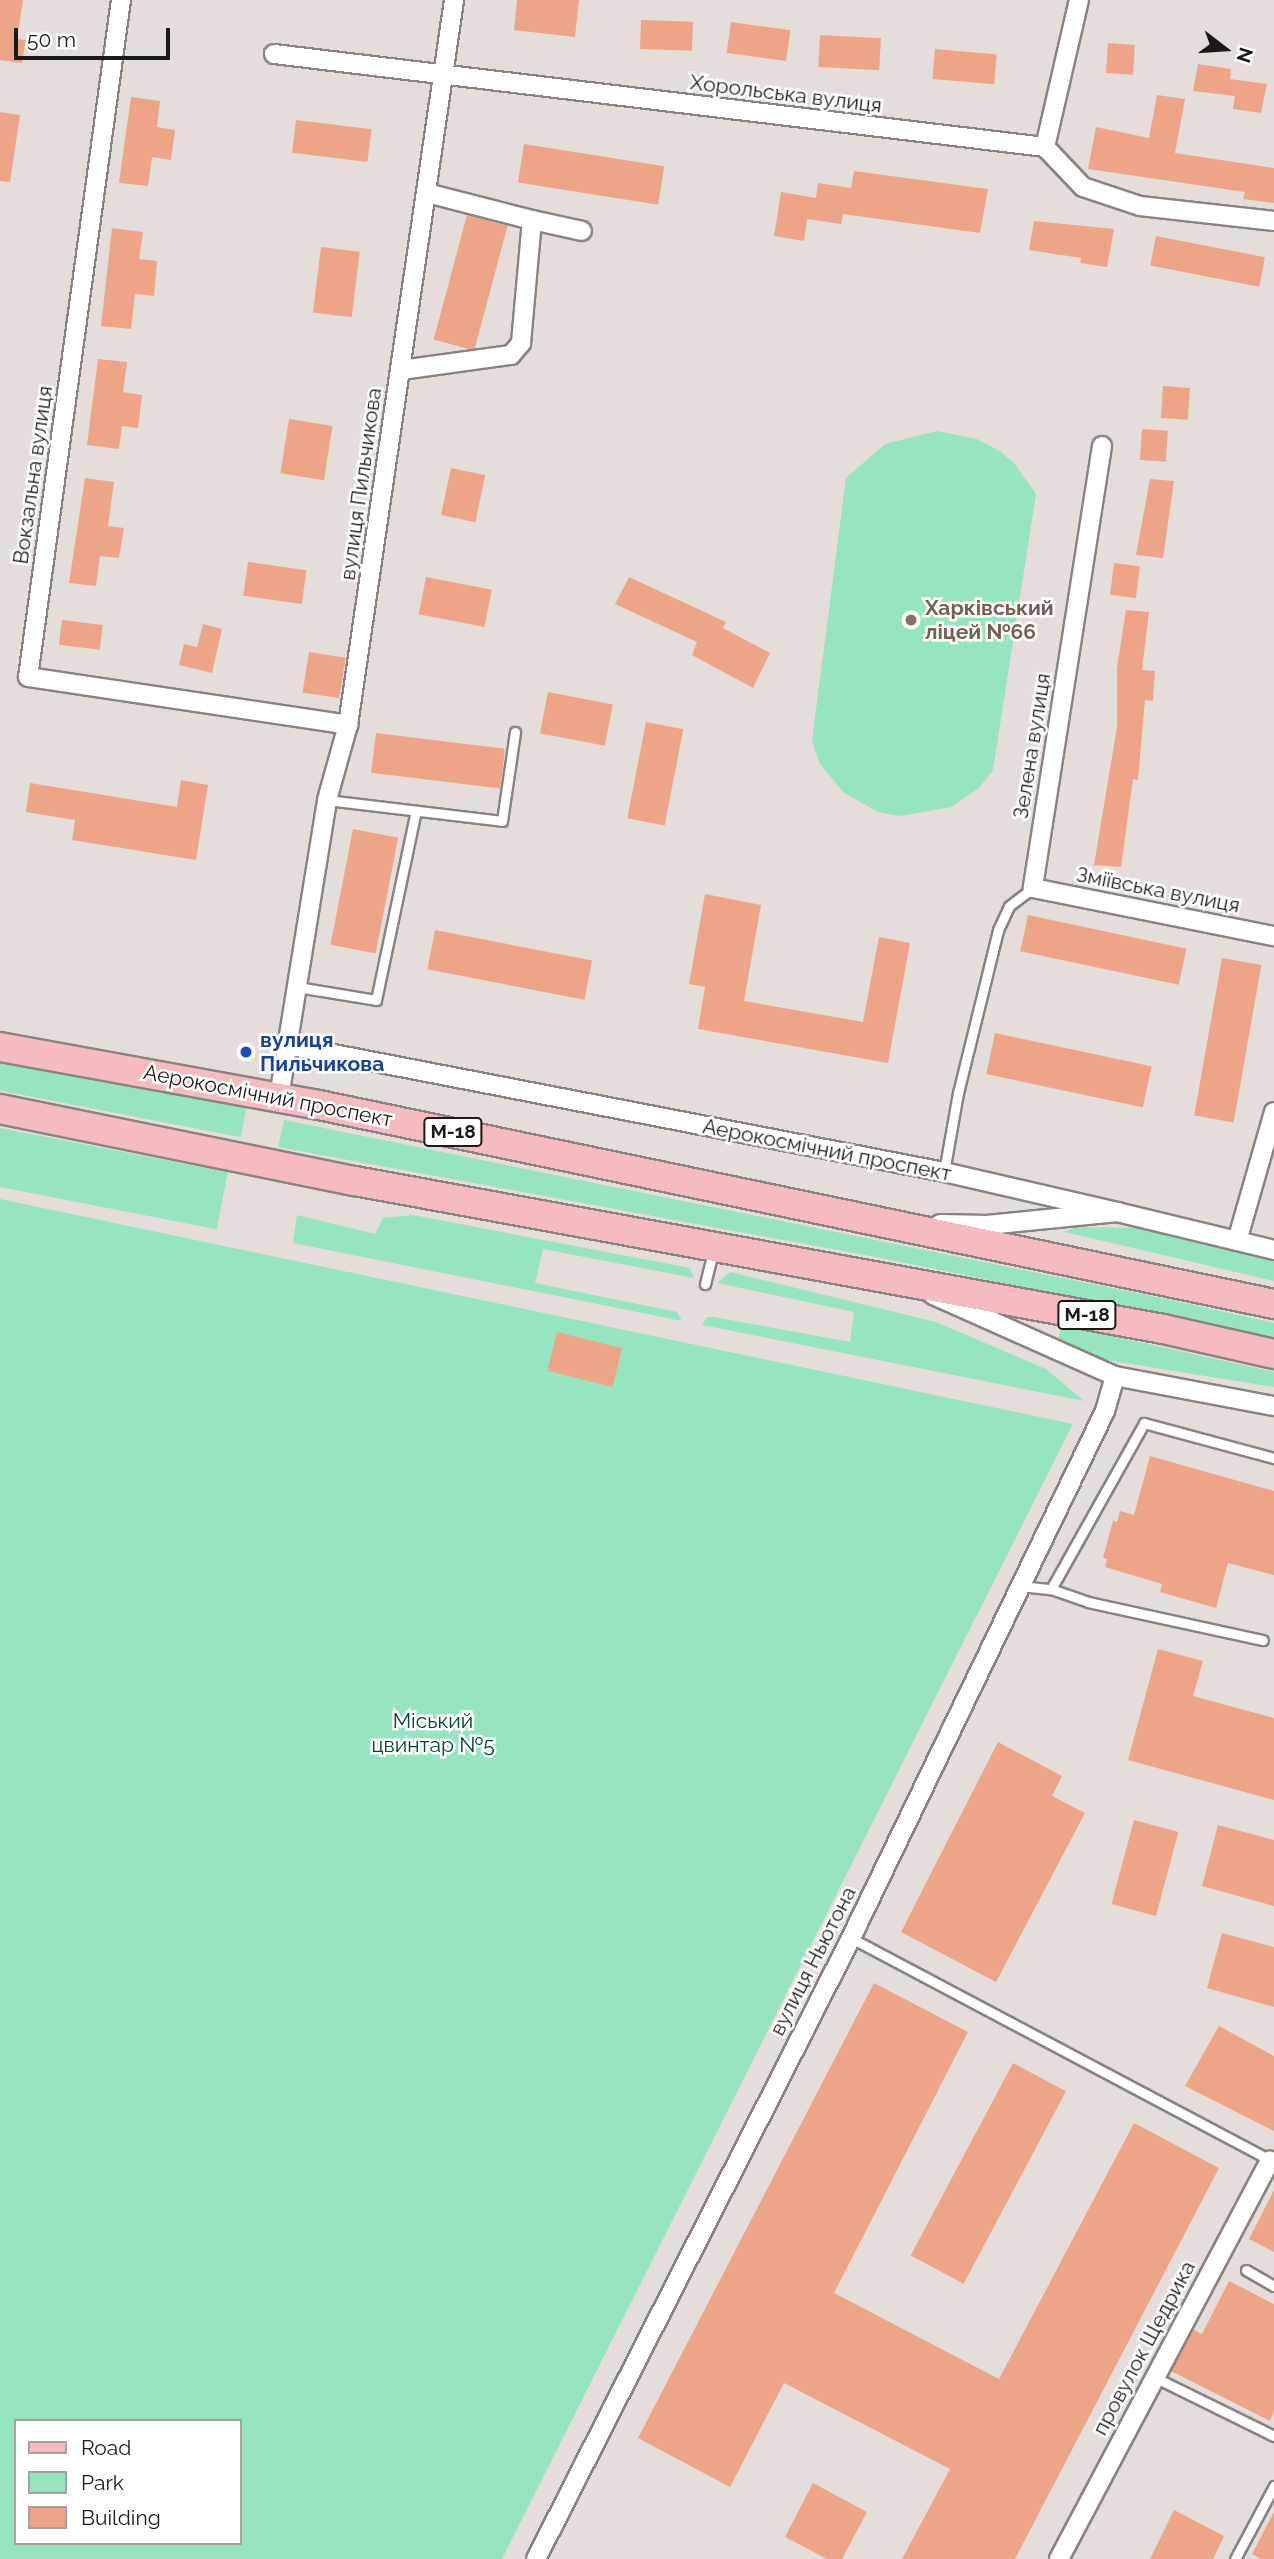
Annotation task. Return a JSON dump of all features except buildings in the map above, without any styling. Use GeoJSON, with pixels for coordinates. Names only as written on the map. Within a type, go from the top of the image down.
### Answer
{"type":"FeatureCollection","features":[{"type":"Feature","properties":{"kind":"main road","name":"Аерокосмічний проспект"},"geometry":{"type":"LineString","coordinates":[[0,1047],[279,1097],[905,1224],[1274,1304]]}},
{"type":"Feature","properties":{"kind":"main road","name":"М-18"},"geometry":{"type":"LineString","coordinates":[[0,1109],[355,1181],[900,1280],[1274,1354]]}},
{"type":"Feature","properties":{"kind":"street","name":"Вокзальна вулиця"},"geometry":{"type":"LineString","coordinates":[[121,0],[28,677],[348,726]]}},
{"type":"Feature","properties":{"kind":"street","name":"вулиця Пильчикова"},"geometry":{"type":"LineString","coordinates":[[279,1097],[327,800],[348,726],[454,0]]}},
{"type":"Feature","properties":{"kind":"street"},"geometry":{"type":"LineString","coordinates":[[1079,0],[1045,147],[1083,187],[1140,206],[1274,221]]}},
{"type":"Feature","properties":{"kind":"street","name":"Хорольська вулиця"},"geometry":{"type":"LineString","coordinates":[[274,54],[444,78],[1045,147]]}},
{"type":"Feature","properties":{"kind":"street"},"geometry":{"type":"LineString","coordinates":[[427,193],[582,231]]}},
{"type":"Feature","properties":{"kind":"street"},"geometry":{"type":"LineString","coordinates":[[401,370],[510,355],[521,343],[532,219]]}},
{"type":"Feature","properties":{"kind":"street","name":"Зелена вулиця"},"geometry":{"type":"LineString","coordinates":[[1033,888],[1102,446]]}},
{"type":"Feature","properties":{"kind":"street","name":"Зміївська вулиця"},"geometry":{"type":"LineString","coordinates":[[1033,888],[1274,936]]}},
{"type":"Feature","properties":{"kind":"street","name":"Аерокосмічний проспект"},"geometry":{"type":"LineString","coordinates":[[288,1045],[944,1172],[1274,1250]]}},
{"type":"Feature","properties":{"kind":"street"},"geometry":{"type":"LineString","coordinates":[[1237,1241],[1274,1112]]}},
{"type":"Feature","properties":{"kind":"street","name":"Аерокосмічний проспект"},"geometry":{"type":"LineString","coordinates":[[905,1224],[987,1225],[1117,1212]]}},
{"type":"Feature","properties":{"kind":"street"},"geometry":{"type":"LineString","coordinates":[[900,1280],[1115,1376],[1274,1406]]}},
{"type":"Feature","properties":{"kind":"street","name":"вулиця Ньютона"},"geometry":{"type":"LineString","coordinates":[[536,2559],[852,1938],[1105,1410],[1115,1376]]}},
{"type":"Feature","properties":{"kind":"street","name":"провулок Щедрика"},"geometry":{"type":"LineString","coordinates":[[1059,2559],[1154,2377],[1272,2161]]}},
{"type":"Feature","properties":{"kind":"lane"},"geometry":{"type":"LineString","coordinates":[[327,800],[502,821],[515,732]]}},
{"type":"Feature","properties":{"kind":"lane"},"geometry":{"type":"LineString","coordinates":[[297,987],[376,1000],[416,811]]}},
{"type":"Feature","properties":{"kind":"lane"},"geometry":{"type":"LineString","coordinates":[[944,1172],[958,1093],[998,930],[1009,906],[1033,888]]}},
{"type":"Feature","properties":{"kind":"lane"},"geometry":{"type":"LineString","coordinates":[[705,1284],[714,1245]]}},
{"type":"Feature","properties":{"kind":"lane"},"geometry":{"type":"LineString","coordinates":[[1052,1589],[1144,1423],[1274,1458]]}},
{"type":"Feature","properties":{"kind":"lane"},"geometry":{"type":"LineString","coordinates":[[1020,1586],[1052,1589],[1088,1602],[1264,1640]]}},
{"type":"Feature","properties":{"kind":"lane"},"geometry":{"type":"LineString","coordinates":[[852,1938],[1272,2161]]}},
{"type":"Feature","properties":{"kind":"lane"},"geometry":{"type":"LineString","coordinates":[[1246,2270],[1274,2286]]}},
{"type":"Feature","properties":{"kind":"lane"},"geometry":{"type":"LineString","coordinates":[[1154,2377],[1274,2435]]}},
{"type":"Feature","properties":{"kind":"lane"},"geometry":{"type":"LineString","coordinates":[[1235,2559],[1274,2486]]}},
{"type":"Feature","properties":{"kind":"green space"},"geometry":{"type":"Polygon","coordinates":[[[937,431],[977,439],[998,450],[1014,463],[1036,494],[993,770],[979,788],[951,807],[900,816],[878,812],[843,792],[820,764],[812,741],[846,478],[885,444],[937,431]]]}},
{"type":"Feature","properties":{"kind":"green space"},"geometry":{"type":"Polygon","coordinates":[[[0,1060],[246,1108],[241,1137],[0,1091],[0,1060]]]}},
{"type":"Feature","properties":{"kind":"green space"},"geometry":{"type":"Polygon","coordinates":[[[284,1120],[1166,1299],[1274,1323],[1274,1338],[881,1258],[278,1147],[284,1120]]]}},
{"type":"Feature","properties":{"kind":"green space"},"geometry":{"type":"Polygon","coordinates":[[[0,1128],[228,1172],[217,1229],[0,1187],[0,1128]]]}},
{"type":"Feature","properties":{"kind":"green space","name":"Міський цвинтар №5"},"geometry":{"type":"Polygon","coordinates":[[[0,1199],[1073,1424],[502,2559],[0,2559],[0,1199]]]}},
{"type":"Feature","properties":{"kind":"green space"},"geometry":{"type":"Polygon","coordinates":[[[297,1215],[375,1234],[383,1218],[413,1215],[690,1268],[694,1278],[543,1249],[535,1283],[677,1312],[682,1321],[293,1243],[297,1215]]]}},
{"type":"Feature","properties":{"kind":"green space"},"geometry":{"type":"Polygon","coordinates":[[[1076,1227],[1143,1228],[1274,1261],[1274,1281],[1065,1232],[1076,1227]]]}},
{"type":"Feature","properties":{"kind":"green space"},"geometry":{"type":"Polygon","coordinates":[[[730,1272],[936,1322],[1046,1369],[1084,1401],[702,1325],[707,1317],[714,1317],[850,1342],[854,1312],[717,1283],[730,1272]]]}},
{"type":"Feature","properties":{"kind":"green space"},"geometry":{"type":"Polygon","coordinates":[[[1062,1325],[1274,1372],[1274,1387],[1088,1357],[1058,1339],[1062,1325]]]}},
{"type":"Feature","properties":{"kind":"place","name":"Харківський ліцей №66"},"geometry":{"type":"Point","coordinates":[911,620]}},
{"type":"Feature","properties":{"kind":"place","name":"вулиця Пильчикова"},"geometry":{"type":"Point","coordinates":[246,1052]}}]}
